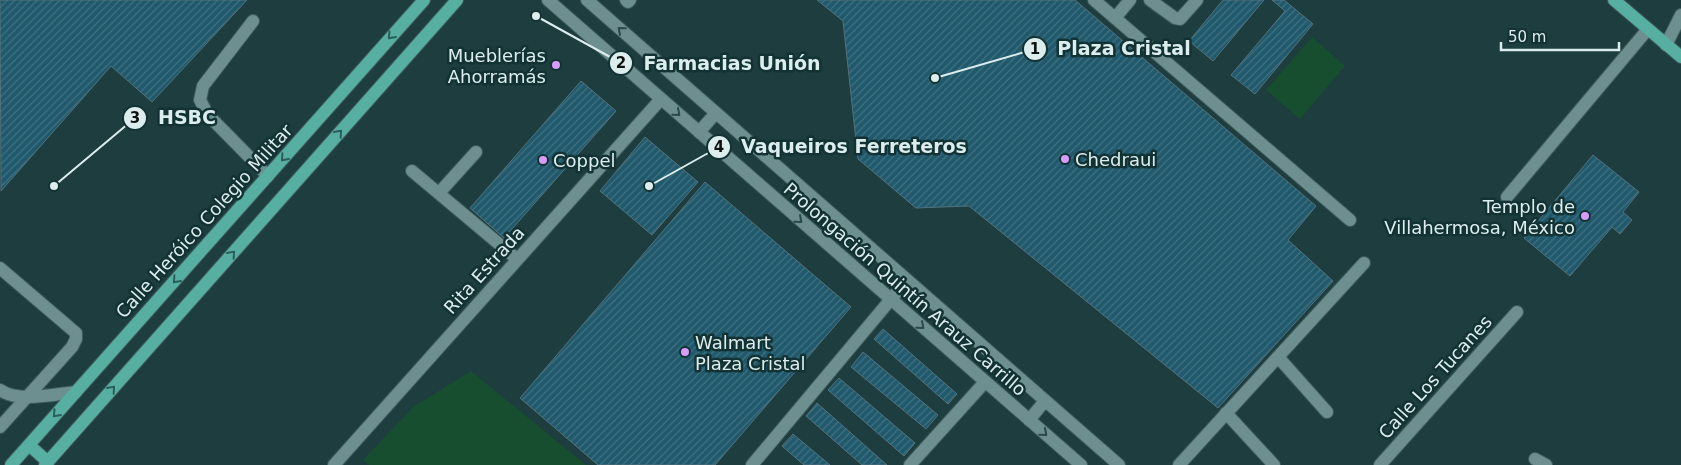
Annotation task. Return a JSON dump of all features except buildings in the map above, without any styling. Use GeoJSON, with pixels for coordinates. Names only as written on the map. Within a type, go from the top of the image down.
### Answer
{"type":"FeatureCollection","features":[{"type":"Feature","properties":{"kind":"main road","name":"Calle Heróico Colegio Militar"},"geometry":{"type":"LineString","coordinates":[[11,465],[424,0]]}},
{"type":"Feature","properties":{"kind":"main road"},"geometry":{"type":"LineString","coordinates":[[29,445],[47,464],[457,0]]}},
{"type":"Feature","properties":{"kind":"main road"},"geometry":{"type":"LineString","coordinates":[[1614,0],[1681,57]]}},
{"type":"Feature","properties":{"kind":"street","name":"Prolongación Quintín Arauz Carrillo"},"geometry":{"type":"LineString","coordinates":[[548,0],[1081,465]]}},
{"type":"Feature","properties":{"kind":"street","name":"Prolongación Quintín Arauz Carrillo"},"geometry":{"type":"LineString","coordinates":[[587,0],[1119,465]]}},
{"type":"Feature","properties":{"kind":"street"},"geometry":{"type":"LineString","coordinates":[[626,0],[628,2],[630,0]]}},
{"type":"Feature","properties":{"kind":"street"},"geometry":{"type":"LineString","coordinates":[[1094,0],[1350,220]]}},
{"type":"Feature","properties":{"kind":"street"},"geometry":{"type":"LineString","coordinates":[[1115,18],[1130,0]]}},
{"type":"Feature","properties":{"kind":"street"},"geometry":{"type":"LineString","coordinates":[[1150,0],[1174,18],[1180,19],[1197,0]]}},
{"type":"Feature","properties":{"kind":"street"},"geometry":{"type":"LineString","coordinates":[[1666,45],[1681,15]]}},
{"type":"Feature","properties":{"kind":"street"},"geometry":{"type":"LineString","coordinates":[[253,21],[203,86],[200,100],[208,114],[268,176]]}},
{"type":"Feature","properties":{"kind":"street"},"geometry":{"type":"LineString","coordinates":[[1507,197],[1648,29]]}},
{"type":"Feature","properties":{"kind":"street","name":"Rita Estrada"},"geometry":{"type":"LineString","coordinates":[[334,465],[661,99]]}},
{"type":"Feature","properties":{"kind":"street"},"geometry":{"type":"LineString","coordinates":[[699,132],[716,113]]}},
{"type":"Feature","properties":{"kind":"street"},"geometry":{"type":"LineString","coordinates":[[439,193],[476,152]]}},
{"type":"Feature","properties":{"kind":"street"},"geometry":{"type":"LineString","coordinates":[[412,171],[518,259]]}},
{"type":"Feature","properties":{"kind":"street"},"geometry":{"type":"LineString","coordinates":[[1179,465],[1364,263]]}},
{"type":"Feature","properties":{"kind":"street"},"geometry":{"type":"LineString","coordinates":[[0,268],[76,333],[76,339],[72,347],[0,427]]}},
{"type":"Feature","properties":{"kind":"street"},"geometry":{"type":"LineString","coordinates":[[752,465],[907,280]]}},
{"type":"Feature","properties":{"kind":"street","name":"Calle Los Tucanes"},"geometry":{"type":"LineString","coordinates":[[1380,465],[1517,312]]}},
{"type":"Feature","properties":{"kind":"street"},"geometry":{"type":"LineString","coordinates":[[1278,357],[1327,412]]}},
{"type":"Feature","properties":{"kind":"street"},"geometry":{"type":"LineString","coordinates":[[910,465],[985,382]]}},
{"type":"Feature","properties":{"kind":"street"},"geometry":{"type":"LineString","coordinates":[[0,390],[26,397],[76,392]]}},
{"type":"Feature","properties":{"kind":"street"},"geometry":{"type":"LineString","coordinates":[[1029,420],[1045,401]]}},
{"type":"Feature","properties":{"kind":"street"},"geometry":{"type":"LineString","coordinates":[[1226,413],[1274,465]]}},
{"type":"Feature","properties":{"kind":"green space"},"geometry":{"type":"Polygon","coordinates":[[[1312,37],[1345,66],[1300,119],[1266,90],[1312,37]]]}},
{"type":"Feature","properties":{"kind":"green space"},"geometry":{"type":"Polygon","coordinates":[[[471,371],[586,465],[369,465],[363,460],[413,407],[471,371]]]}},
{"type":"Feature","properties":{"kind":"place","name":"Farmacias Unión"},"geometry":{"type":"Point","coordinates":[536,16]}},
{"type":"Feature","properties":{"kind":"place","name":"Mueblerías Ahorramás"},"geometry":{"type":"Point","coordinates":[556,65]}},
{"type":"Feature","properties":{"kind":"place","name":"Plaza Cristal"},"geometry":{"type":"Point","coordinates":[935,78]}},
{"type":"Feature","properties":{"kind":"place","name":"Chedraui"},"geometry":{"type":"Point","coordinates":[1065,159]}},
{"type":"Feature","properties":{"kind":"place","name":"Coppel"},"geometry":{"type":"Point","coordinates":[543,160]}},
{"type":"Feature","properties":{"kind":"place","name":"HSBC"},"geometry":{"type":"Point","coordinates":[54,186]}},
{"type":"Feature","properties":{"kind":"place","name":"Vaqueiros Ferreteros"},"geometry":{"type":"Point","coordinates":[649,186]}},
{"type":"Feature","properties":{"kind":"place","name":"Templo de Villahermosa, México"},"geometry":{"type":"Point","coordinates":[1585,216]}},
{"type":"Feature","properties":{"kind":"place","name":"Walmart Plaza Cristal"},"geometry":{"type":"Point","coordinates":[685,352]}}]}
